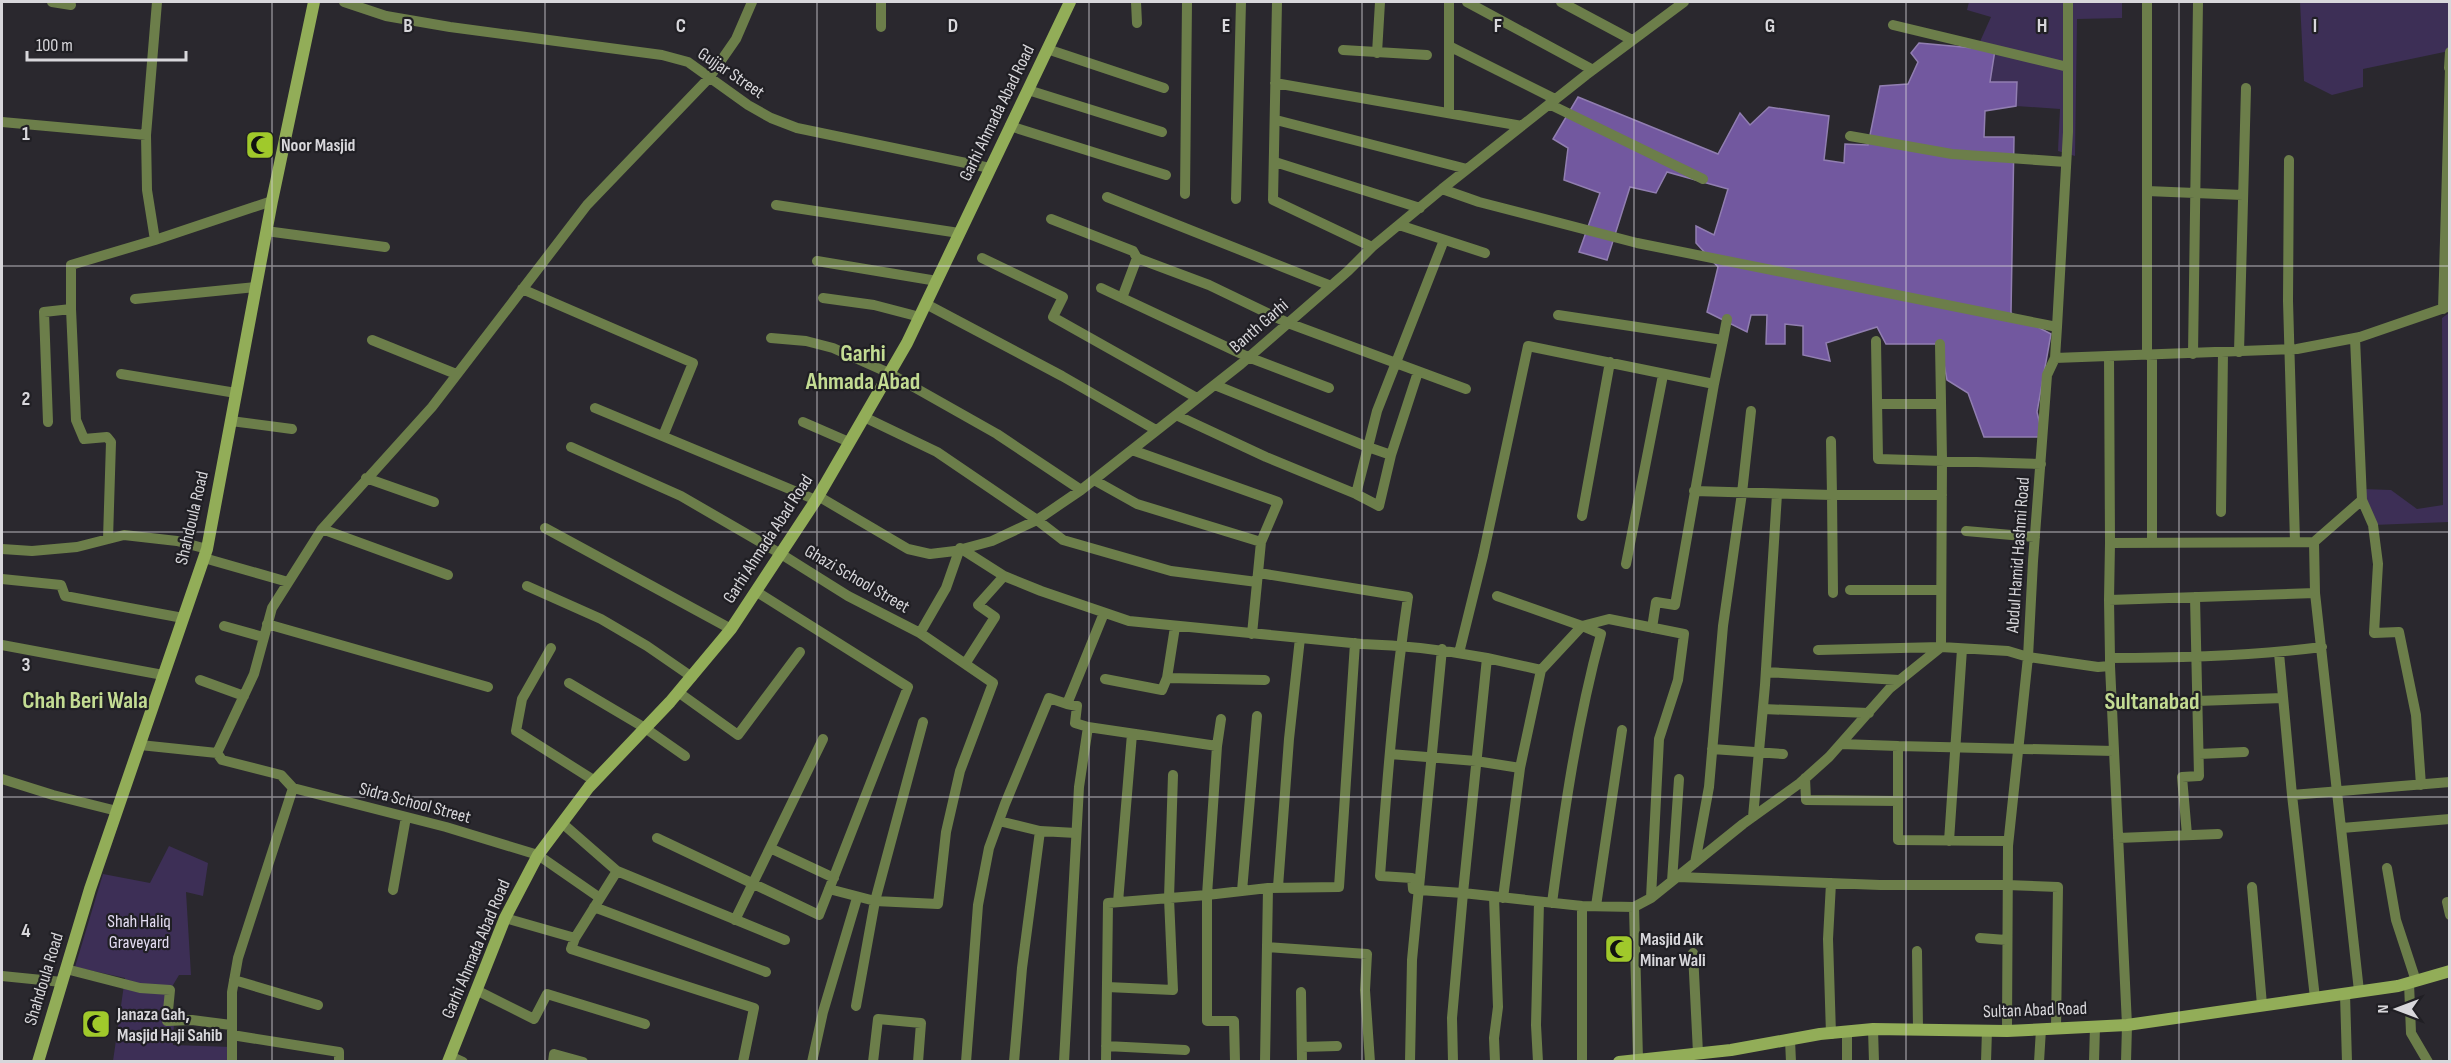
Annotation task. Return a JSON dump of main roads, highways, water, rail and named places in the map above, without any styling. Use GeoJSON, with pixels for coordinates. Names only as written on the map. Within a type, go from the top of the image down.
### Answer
{"type":"FeatureCollection","features":[{"type":"Feature","properties":{"kind":"place","name":"Noor Masjid"},"geometry":{"type":"Point","coordinates":[260,145]}},
{"type":"Feature","properties":{"kind":"place","name":"Masjid Aik Minar Wali"},"geometry":{"type":"Point","coordinates":[1619,949]}},
{"type":"Feature","properties":{"kind":"place","name":"Janaza Gah, Masjid Haji Sahib"},"geometry":{"type":"Point","coordinates":[96,1024]}},
{"type":"Feature","properties":{"kind":"district","name":"Garhi Ahmada Abad"},"geometry":{"type":"Point","coordinates":[863,367]}},
{"type":"Feature","properties":{"kind":"district","name":"Chah Beri Wala"},"geometry":{"type":"Point","coordinates":[85,700]}},
{"type":"Feature","properties":{"kind":"district","name":"Sultanabad"},"geometry":{"type":"Point","coordinates":[2152,701]}},
{"type":"Feature","properties":{"kind":"park label","name":"Shah Haliq Graveyard"},"geometry":{"type":"Point","coordinates":[139,931]}}]}
